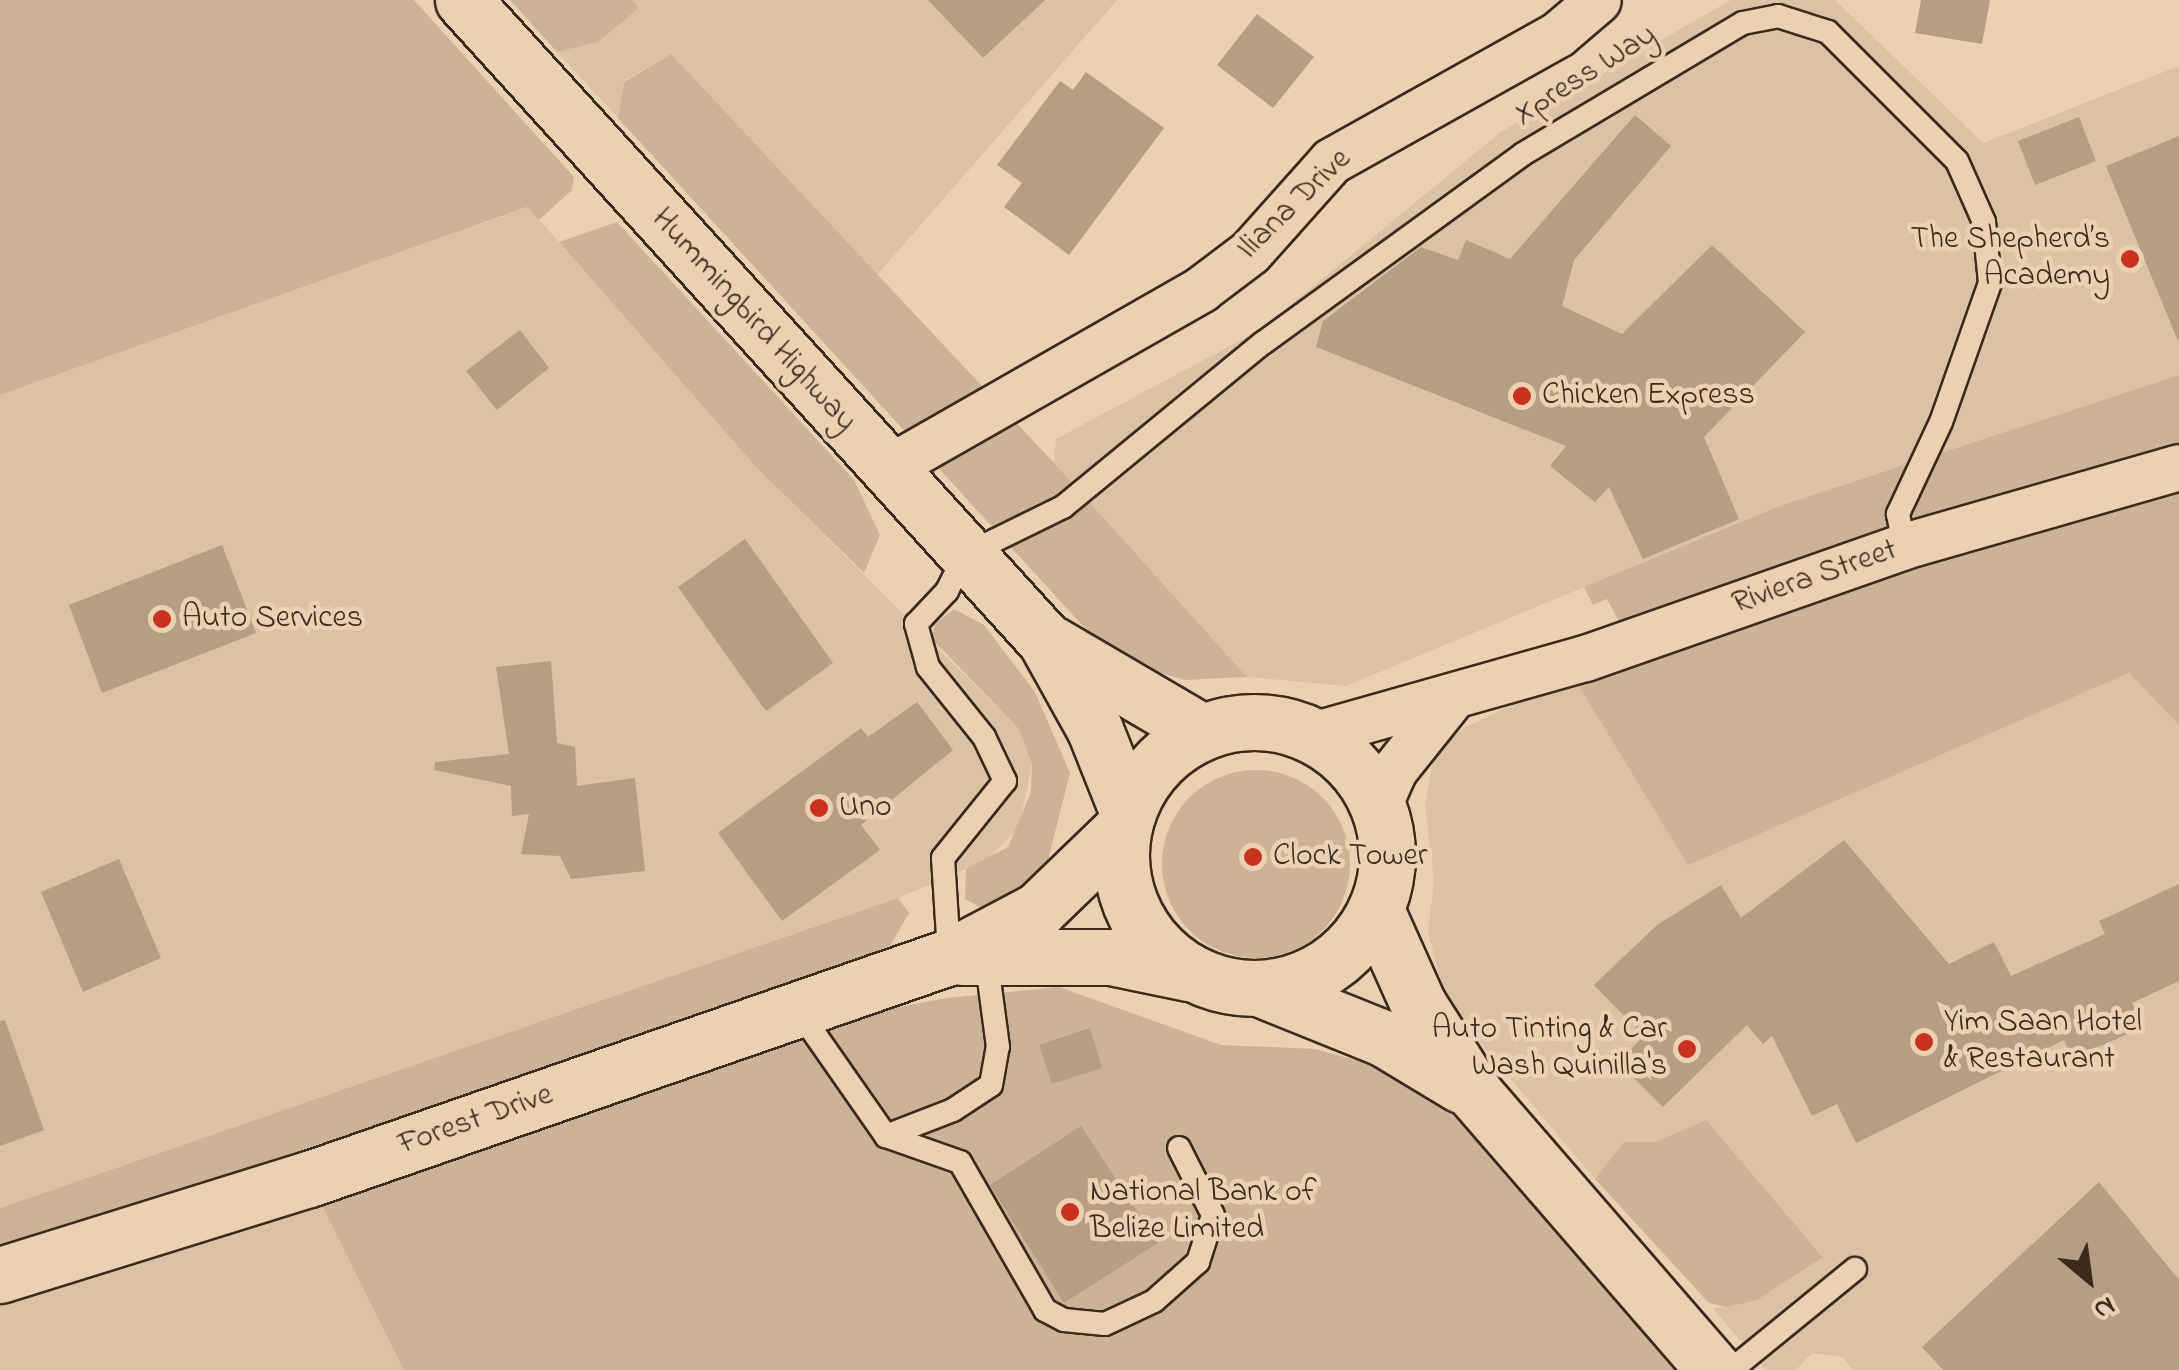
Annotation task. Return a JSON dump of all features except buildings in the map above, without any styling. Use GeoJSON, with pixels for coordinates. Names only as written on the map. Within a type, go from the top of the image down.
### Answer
{"type":"FeatureCollection","features":[{"type":"Feature","properties":{"kind":"main road","name":"Hummingbird Highway"},"geometry":{"type":"LineString","coordinates":[[463,0],[1045,640],[1202,732]]}},
{"type":"Feature","properties":{"kind":"main road","name":"Hummingbird Highway"},"geometry":{"type":"LineString","coordinates":[[1045,640],[1125,820]]}},
{"type":"Feature","properties":{"kind":"main road"},"geometry":{"type":"LineString","coordinates":[[1260,989],[1330,966],[1376,910],[1386,876],[1378,806],[1362,777],[1312,735],[1239,722],[1202,732],[1166,755],[1125,820],[1120,870],[1130,911],[1154,946],[1188,973],[1260,989],[1382,1038],[1476,1094]]}},
{"type":"Feature","properties":{"kind":"main road","name":"Forest Drive"},"geometry":{"type":"LineString","coordinates":[[0,1275],[309,1179],[798,1010],[968,956],[1038,910],[1125,820]]}},
{"type":"Feature","properties":{"kind":"main road"},"geometry":{"type":"LineString","coordinates":[[1376,910],[1418,1004],[1476,1094],[1714,1370]]}},
{"type":"Feature","properties":{"kind":"main road","name":"Forest Drive"},"geometry":{"type":"LineString","coordinates":[[968,956],[1111,957],[1188,973]]}},
{"type":"Feature","properties":{"kind":"street","name":"Iliana Drive"},"geometry":{"type":"LineString","coordinates":[[886,469],[1201,289],[1250,252],[1331,161],[1558,34],[1598,0]]}},
{"type":"Feature","properties":{"kind":"street","name":"Riviera Street"},"geometry":{"type":"LineString","coordinates":[[1312,735],[1454,696],[1904,546],[2179,467]]}},
{"type":"Feature","properties":{"kind":"street"},"geometry":{"type":"LineString","coordinates":[[1378,806],[1404,755],[1454,696]]}},
{"type":"Feature","properties":{"kind":"lane","name":"Xpress Way"},"geometry":{"type":"LineString","coordinates":[[965,555],[1063,506],[1263,344],[1566,126],[1716,34],[1778,16],[1828,32],[1957,161],[1992,248],[1973,338],[1898,514],[1904,546]]}},
{"type":"Feature","properties":{"kind":"lane"},"geometry":{"type":"LineString","coordinates":[[886,1136],[953,1110],[991,1085],[998,1047],[968,956],[943,858],[1005,781],[984,736],[928,667],[916,624],[947,590],[965,555]]}},
{"type":"Feature","properties":{"kind":"lane"},"geometry":{"type":"LineString","coordinates":[[798,1010],[886,1136],[960,1162],[1045,1310],[1064,1320],[1106,1324],[1154,1301],[1198,1262],[1213,1215],[1179,1148]]}},
{"type":"Feature","properties":{"kind":"lane"},"geometry":{"type":"LineString","coordinates":[[1731,1370],[1854,1269]]}},
{"type":"Feature","properties":{"kind":"shaded area"},"geometry":{"type":"Polygon","coordinates":[[[0,0],[414,0],[574,177],[572,190],[539,220],[527,207],[0,395],[0,0]]]}},
{"type":"Feature","properties":{"kind":"shaded area"},"geometry":{"type":"Polygon","coordinates":[[[510,0],[632,0],[639,8],[598,42],[557,52],[510,0]]]}},
{"type":"Feature","properties":{"kind":"shaded area"},"geometry":{"type":"Polygon","coordinates":[[[632,0],[1117,0],[877,275],[671,54],[624,81],[618,118],[557,52],[598,42],[639,8],[632,0]]]}},
{"type":"Feature","properties":{"kind":"shaded area"},"geometry":{"type":"Polygon","coordinates":[[[1731,0],[1835,0],[1983,143],[2179,66],[2179,375],[1782,505],[1346,686],[1247,677],[1054,463],[1056,439],[1260,330],[1501,132],[1731,0]]]}},
{"type":"Feature","properties":{"kind":"shaded area"},"geometry":{"type":"Polygon","coordinates":[[[671,54],[1054,463],[1247,677],[1184,680],[1137,665],[1083,626],[618,118],[624,82],[671,54]]]}},
{"type":"Feature","properties":{"kind":"shaded area"},"geometry":{"type":"Polygon","coordinates":[[[528,207],[756,467],[1018,728],[1032,764],[1019,827],[987,860],[898,898],[0,1208],[0,395],[528,207]]]}},
{"type":"Feature","properties":{"kind":"shaded area"},"geometry":{"type":"Polygon","coordinates":[[[617,222],[854,480],[880,535],[864,573],[756,467],[559,242],[617,222]]]}},
{"type":"Feature","properties":{"kind":"shaded area"},"geometry":{"type":"Polygon","coordinates":[[[2179,375],[2179,725],[2129,673],[1688,865],[1572,675],[1633,648],[1607,599],[1593,605],[1584,587],[1782,505],[2179,375]]]}},
{"type":"Feature","properties":{"kind":"shaded area"},"geometry":{"type":"Polygon","coordinates":[[[954,609],[984,625],[1035,692],[1070,773],[1046,868],[985,910],[965,899],[966,869],[1008,847],[1031,792],[1032,764],[1018,728],[932,639],[935,624],[954,609]]]}},
{"type":"Feature","properties":{"kind":"shaded area"},"geometry":{"type":"Polygon","coordinates":[[[2129,673],[2179,725],[2179,1370],[1853,1370],[1842,1357],[1812,1353],[1796,1370],[1766,1370],[1713,1309],[1757,1300],[1823,1256],[1706,1121],[1656,1142],[1624,1142],[1595,1179],[1447,1003],[1428,932],[1434,881],[1425,805],[1435,753],[1462,729],[1572,675],[1688,864],[2129,673]]]}},
{"type":"Feature","properties":{"kind":"shaded area"},"geometry":{"type":"Polygon","coordinates":[[[1256,770],[1292,778],[1322,798],[1342,828],[1350,864],[1342,900],[1322,930],[1292,950],[1256,958],[1220,950],[1190,930],[1170,900],[1162,864],[1170,828],[1190,798],[1220,778],[1256,770]]]}},
{"type":"Feature","properties":{"kind":"shaded area"},"geometry":{"type":"Polygon","coordinates":[[[898,898],[909,913],[890,946],[691,1022],[0,1249],[0,1208],[898,898]]]}},
{"type":"Feature","properties":{"kind":"shaded area"},"geometry":{"type":"Polygon","coordinates":[[[1059,987],[1221,1045],[1315,1049],[1384,1068],[1462,1123],[1679,1370],[404,1370],[309,1179],[696,1045],[947,998],[1059,987]]]}},
{"type":"Feature","properties":{"kind":"shaded area"},"geometry":{"type":"Polygon","coordinates":[[[1706,1120],[1823,1257],[1757,1300],[1726,1307],[1709,1303],[1595,1179],[1624,1142],[1656,1142],[1706,1120]]]}},
{"type":"Feature","properties":{"kind":"shaded area"},"geometry":{"type":"Polygon","coordinates":[[[309,1179],[404,1370],[0,1370],[0,1287],[309,1179]]]}},
{"type":"Feature","properties":{"kind":"place","name":"The Shepherd’s Academy"},"geometry":{"type":"Point","coordinates":[2130,259]}},
{"type":"Feature","properties":{"kind":"place","name":"Chicken Express"},"geometry":{"type":"Point","coordinates":[1522,396]}},
{"type":"Feature","properties":{"kind":"place","name":"Auto Services"},"geometry":{"type":"Point","coordinates":[162,619]}},
{"type":"Feature","properties":{"kind":"place","name":"Uno"},"geometry":{"type":"Point","coordinates":[819,808]}},
{"type":"Feature","properties":{"kind":"place","name":"Clock Tower"},"geometry":{"type":"Point","coordinates":[1253,857]}},
{"type":"Feature","properties":{"kind":"place","name":"Yim Saan Hotel & Restaurant"},"geometry":{"type":"Point","coordinates":[1924,1042]}},
{"type":"Feature","properties":{"kind":"place","name":"Auto Tinting & Car Wash Quinilla's"},"geometry":{"type":"Point","coordinates":[1687,1049]}},
{"type":"Feature","properties":{"kind":"place","name":"National Bank of Belize Limited"},"geometry":{"type":"Point","coordinates":[1070,1212]}}]}
